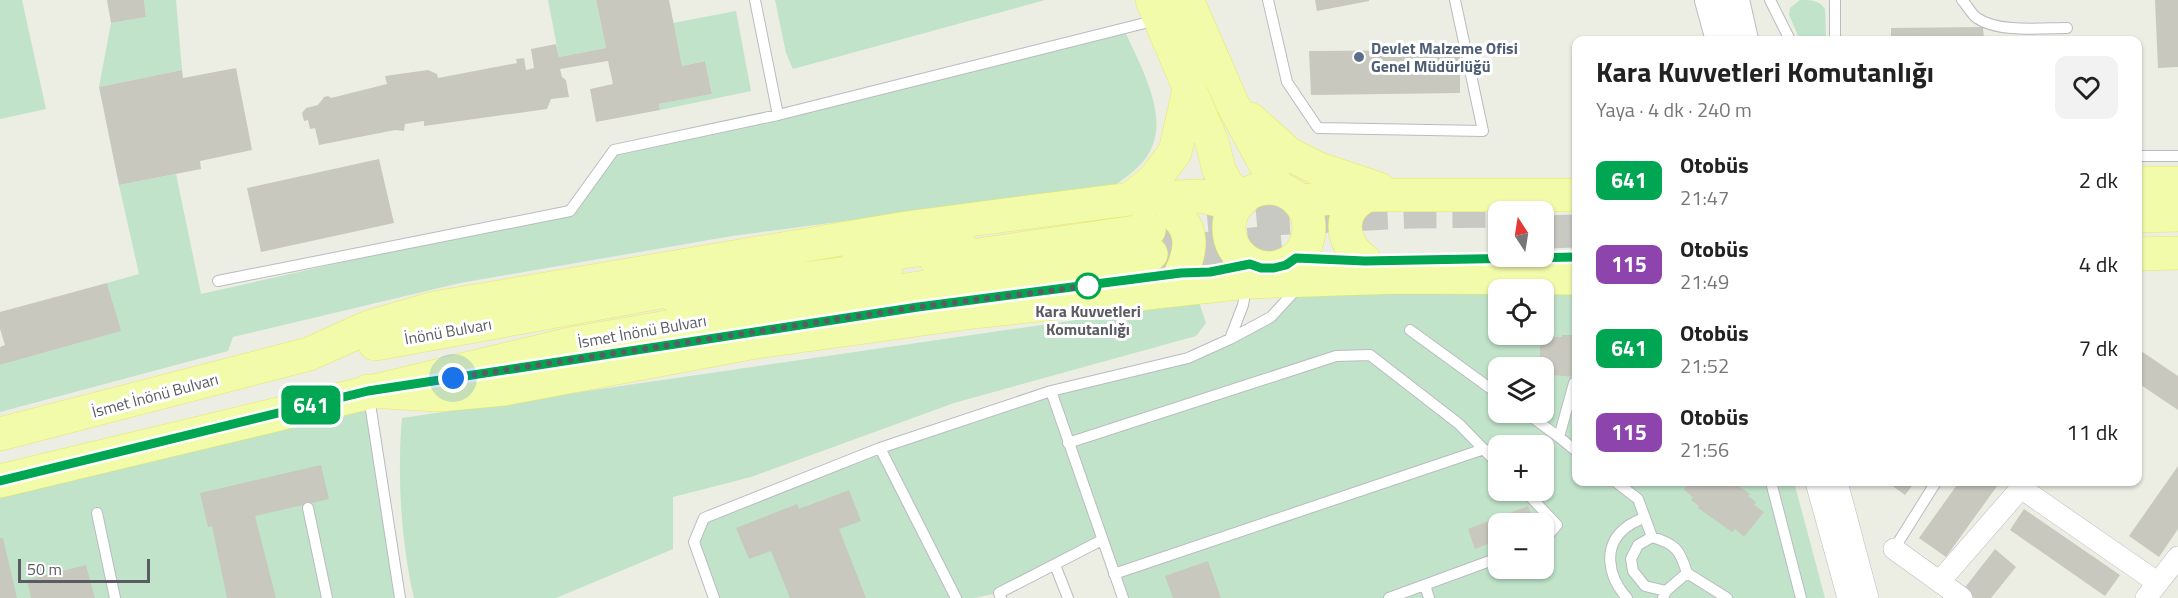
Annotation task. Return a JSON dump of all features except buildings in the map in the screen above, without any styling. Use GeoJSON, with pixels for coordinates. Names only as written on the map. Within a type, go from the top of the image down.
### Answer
{"type":"FeatureCollection","features":[{"type":"Feature","properties":{"kind":"main road"},"geometry":{"type":"LineString","coordinates":[[1187,0],[1232,103],[1289,195],[1305,211],[1309,230],[1304,248],[1293,267]]}},
{"type":"Feature","properties":{"kind":"main road"},"geometry":{"type":"LineString","coordinates":[[1156,10],[1190,86],[1212,142],[1219,170],[1238,206]]}},
{"type":"Feature","properties":{"kind":"main road"},"geometry":{"type":"LineString","coordinates":[[1130,199],[1154,180],[1175,152],[1190,86]]}},
{"type":"Feature","properties":{"kind":"main road"},"geometry":{"type":"LineString","coordinates":[[1232,103],[1289,154],[1319,169],[1401,196]]}},
{"type":"Feature","properties":{"kind":"main road"},"geometry":{"type":"LineString","coordinates":[[1401,196],[1411,188],[1435,180],[1478,176],[1572,176]]}},
{"type":"Feature","properties":{"kind":"main road"},"geometry":{"type":"LineString","coordinates":[[2142,183],[2178,183]]}},
{"type":"Feature","properties":{"kind":"main road"},"geometry":{"type":"LineString","coordinates":[[1250,270],[1233,247],[1229,224],[1238,206],[1248,194],[1261,189],[1289,195],[1572,195]]}},
{"type":"Feature","properties":{"kind":"main road"},"geometry":{"type":"LineString","coordinates":[[1365,261],[1356,255],[1344,227],[1345,217],[1354,203],[1368,195]]}},
{"type":"Feature","properties":{"kind":"main road"},"geometry":{"type":"LineString","coordinates":[[309,354],[369,327],[434,308],[906,228],[1130,199],[1200,196],[1238,206]]}},
{"type":"Feature","properties":{"kind":"main road"},"geometry":{"type":"LineString","coordinates":[[2142,197],[2178,197]]}},
{"type":"Feature","properties":{"kind":"main road"},"geometry":{"type":"LineString","coordinates":[[1158,233],[1238,206]]}},
{"type":"Feature","properties":{"kind":"main road"},"geometry":{"type":"LineString","coordinates":[[2142,216],[2178,215]]}},
{"type":"Feature","properties":{"kind":"main road"},"geometry":{"type":"LineString","coordinates":[[1158,233],[1183,220],[1188,230],[1189,243],[1188,259],[1181,273]]}},
{"type":"Feature","properties":{"kind":"main road","name":"İnönü Bulvarı"},"geometry":{"type":"LineString","coordinates":[[309,354],[327,353],[759,273],[1158,233]]}},
{"type":"Feature","properties":{"kind":"main road","name":"İsmet İnönü Bulvarı"},"geometry":{"type":"LineString","coordinates":[[0,481],[570,344],[736,315],[1158,233]]}},
{"type":"Feature","properties":{"kind":"main road"},"geometry":{"type":"LineString","coordinates":[[2142,234],[2178,234]]}},
{"type":"Feature","properties":{"kind":"main road"},"geometry":{"type":"LineString","coordinates":[[2142,254],[2178,253]]}},
{"type":"Feature","properties":{"kind":"main road"},"geometry":{"type":"LineString","coordinates":[[368,391],[918,307],[1181,273],[1365,261],[1572,257]]}},
{"type":"Feature","properties":{"kind":"main road"},"geometry":{"type":"LineString","coordinates":[[1293,267],[1397,277],[1572,278]]}},
{"type":"Feature","properties":{"kind":"main road"},"geometry":{"type":"LineString","coordinates":[[368,391],[439,395],[504,389],[755,342],[1250,270]]}},
{"type":"Feature","properties":{"kind":"main road"},"geometry":{"type":"LineString","coordinates":[[2142,274],[2178,274]]}},
{"type":"Feature","properties":{"kind":"main road","name":"İsmet İnönü Bulvarı"},"geometry":{"type":"LineString","coordinates":[[0,435],[309,354]]}},
{"type":"Feature","properties":{"kind":"street"},"geometry":{"type":"LineString","coordinates":[[1713,36],[1718,1]]}},
{"type":"Feature","properties":{"kind":"street"},"geometry":{"type":"LineString","coordinates":[[1718,1],[1720,36]]}},
{"type":"Feature","properties":{"kind":"street"},"geometry":{"type":"LineString","coordinates":[[1718,1],[1740,36]]}},
{"type":"Feature","properties":{"kind":"street"},"geometry":{"type":"LineString","coordinates":[[1817,486],[1848,598]]}},
{"type":"Feature","properties":{"kind":"street"},"geometry":{"type":"LineString","coordinates":[[1838,486],[1868,598]]}},
{"type":"Feature","properties":{"kind":"street"},"geometry":{"type":"LineString","coordinates":[[1940,581],[2023,486]]}},
{"type":"Feature","properties":{"kind":"street"},"geometry":{"type":"LineString","coordinates":[[2025,486],[2152,591],[2178,556]]}},
{"type":"Feature","properties":{"kind":"street"},"geometry":{"type":"LineString","coordinates":[[1894,549],[1962,598]]}},
{"type":"Feature","properties":{"kind":"lane"},"geometry":{"type":"LineString","coordinates":[[755,0],[778,115]]}},
{"type":"Feature","properties":{"kind":"lane"},"geometry":{"type":"LineString","coordinates":[[1268,0],[1287,82],[1318,129],[1483,131],[1455,0]]}},
{"type":"Feature","properties":{"kind":"lane"},"geometry":{"type":"LineString","coordinates":[[1770,0],[1788,36]]}},
{"type":"Feature","properties":{"kind":"lane"},"geometry":{"type":"LineString","coordinates":[[1835,0],[1835,36]]}},
{"type":"Feature","properties":{"kind":"lane"},"geometry":{"type":"LineString","coordinates":[[1962,0],[1976,17],[1989,24],[2021,28],[2067,28]]}},
{"type":"Feature","properties":{"kind":"lane"},"geometry":{"type":"LineString","coordinates":[[218,281],[570,211],[614,150],[778,115],[1156,10]]}},
{"type":"Feature","properties":{"kind":"lane"},"geometry":{"type":"LineString","coordinates":[[2142,156],[2178,156]]}},
{"type":"Feature","properties":{"kind":"lane"},"geometry":{"type":"LineString","coordinates":[[714,598],[694,542],[704,518],[880,448],[1051,391],[1188,358],[1271,317],[1292,294],[1293,267]]}},
{"type":"Feature","properties":{"kind":"lane"},"geometry":{"type":"LineString","coordinates":[[1230,339],[1243,305],[1250,270]]}},
{"type":"Feature","properties":{"kind":"lane"},"geometry":{"type":"LineString","coordinates":[[1410,330],[1488,387]]}},
{"type":"Feature","properties":{"kind":"lane"},"geometry":{"type":"LineString","coordinates":[[1068,443],[1336,356],[1370,355],[1460,424],[1488,454]]}},
{"type":"Feature","properties":{"kind":"lane"},"geometry":{"type":"LineString","coordinates":[[1559,437],[1572,390]]}},
{"type":"Feature","properties":{"kind":"lane"},"geometry":{"type":"LineString","coordinates":[[368,391],[400,598]]}},
{"type":"Feature","properties":{"kind":"lane"},"geometry":{"type":"LineString","coordinates":[[1051,391],[1123,598]]}},
{"type":"Feature","properties":{"kind":"lane"},"geometry":{"type":"LineString","coordinates":[[1540,423],[1572,448]]}},
{"type":"Feature","properties":{"kind":"lane"},"geometry":{"type":"LineString","coordinates":[[880,448],[956,598]]}},
{"type":"Feature","properties":{"kind":"lane"},"geometry":{"type":"LineString","coordinates":[[1114,574],[1484,450]]}},
{"type":"Feature","properties":{"kind":"lane"},"geometry":{"type":"LineString","coordinates":[[1621,486],[1638,499],[1652,537]]}},
{"type":"Feature","properties":{"kind":"lane"},"geometry":{"type":"LineString","coordinates":[[1772,486],[1801,598]]}},
{"type":"Feature","properties":{"kind":"lane"},"geometry":{"type":"LineString","coordinates":[[1894,549],[1933,486]]}},
{"type":"Feature","properties":{"kind":"lane"},"geometry":{"type":"LineString","coordinates":[[1534,501],[1546,513]]}},
{"type":"Feature","properties":{"kind":"lane"},"geometry":{"type":"LineString","coordinates":[[308,508],[327,598]]}},
{"type":"Feature","properties":{"kind":"lane"},"geometry":{"type":"LineString","coordinates":[[97,513],[115,598]]}},
{"type":"Feature","properties":{"kind":"lane"},"geometry":{"type":"LineString","coordinates":[[1627,598],[1611,575],[1609,558],[1616,540],[1627,526],[1645,517]]}},
{"type":"Feature","properties":{"kind":"lane"},"geometry":{"type":"LineString","coordinates":[[1687,573],[1664,594],[1644,586],[1633,571],[1631,560],[1638,545],[1652,537],[1669,542],[1681,554],[1687,573],[1727,598]]}},
{"type":"Feature","properties":{"kind":"lane"},"geometry":{"type":"LineString","coordinates":[[1001,598],[999,593],[1102,540]]}},
{"type":"Feature","properties":{"kind":"lane"},"geometry":{"type":"LineString","coordinates":[[1389,598],[1488,562]]}},
{"type":"Feature","properties":{"kind":"lane"},"geometry":{"type":"LineString","coordinates":[[1054,565],[1068,598]]}},
{"type":"Feature","properties":{"kind":"lane"},"geometry":{"type":"LineString","coordinates":[[1425,585],[1429,598]]}},
{"type":"Feature","properties":{"kind":"green space"},"geometry":{"type":"Polygon","coordinates":[[[0,0],[22,0],[46,109],[0,119],[0,0]]]}},
{"type":"Feature","properties":{"kind":"green space"},"geometry":{"type":"Polygon","coordinates":[[[144,0],[176,0],[182,70],[99,87],[111,23],[146,17],[144,0]]]}},
{"type":"Feature","properties":{"kind":"green space"},"geometry":{"type":"Polygon","coordinates":[[[548,0],[596,0],[606,48],[559,57],[548,0]]]}},
{"type":"Feature","properties":{"kind":"green space"},"geometry":{"type":"Polygon","coordinates":[[[775,0],[1045,0],[793,69],[786,53],[775,0]]]}},
{"type":"Feature","properties":{"kind":"green space"},"geometry":{"type":"Polygon","coordinates":[[[1800,0],[1811,0],[1823,6],[1826,36],[1798,36],[1789,15],[1790,8],[1800,0]]]}},
{"type":"Feature","properties":{"kind":"green space"},"geometry":{"type":"Polygon","coordinates":[[[736,11],[751,91],[660,110],[659,104],[712,94],[705,61],[682,66],[673,23],[736,11]]]}},
{"type":"Feature","properties":{"kind":"green space"},"geometry":{"type":"Polygon","coordinates":[[[1124,29],[1150,88],[1154,104],[1156,135],[1144,160],[1115,185],[732,236],[460,283],[233,337],[228,351],[0,412],[0,365],[120,331],[107,283],[139,274],[119,185],[176,174],[201,294],[570,211],[614,150],[1124,29]]]}},
{"type":"Feature","properties":{"kind":"green space"},"geometry":{"type":"Polygon","coordinates":[[[1572,278],[1572,486],[1795,486],[1825,598],[1123,598],[1102,540],[999,593],[973,598],[714,598],[694,542],[704,518],[880,448],[1051,391],[1188,358],[1271,317],[1292,294],[1488,283],[1488,345],[1554,345],[1554,279],[1572,278]]]}},
{"type":"Feature","properties":{"kind":"green space"},"geometry":{"type":"Polygon","coordinates":[[[1199,302],[1206,323],[1196,336],[954,403],[751,477],[673,497],[673,549],[556,598],[414,598],[401,508],[402,418],[1199,302]]]}},
{"type":"Feature","properties":{"kind":"green space"},"geometry":{"type":"Polygon","coordinates":[[[368,391],[400,598],[0,598],[0,481],[368,391]]]}},
{"type":"Feature","properties":{"kind":"tunnel"},"geometry":{"type":"LineString","coordinates":[[1159,229],[1270,219],[1408,212],[1488,211]]}},
{"type":"Feature","properties":{"kind":"tunnel"},"geometry":{"type":"LineString","coordinates":[[1554,232],[1572,231]]}},
{"type":"Feature","properties":{"kind":"tunnel"},"geometry":{"type":"LineString","coordinates":[[1151,254],[1292,240]]}},
{"type":"Feature","properties":{"kind":"bus line","name":"641"},"geometry":{"type":"LineString","coordinates":[[0,481],[368,391],[918,307],[1181,273],[1210,272],[1250,264],[1261,268],[1274,268],[1286,265],[1296,258],[1365,261],[1572,257]]}},
{"type":"Feature","properties":{"kind":"place","name":"Devlet Malzeme Ofisi Genel Müdürlüğü"},"geometry":{"type":"Point","coordinates":[1359,57]}},
{"type":"Feature","properties":{"kind":"place","name":"Kara Kuvvetleri Komutanlığı"},"geometry":{"type":"Point","coordinates":[1088,286]}},
{"type":"Feature","properties":{"kind":"route"},"geometry":{"type":"LineString","coordinates":[[453,378],[918,307],[1088,286]]}}]}
